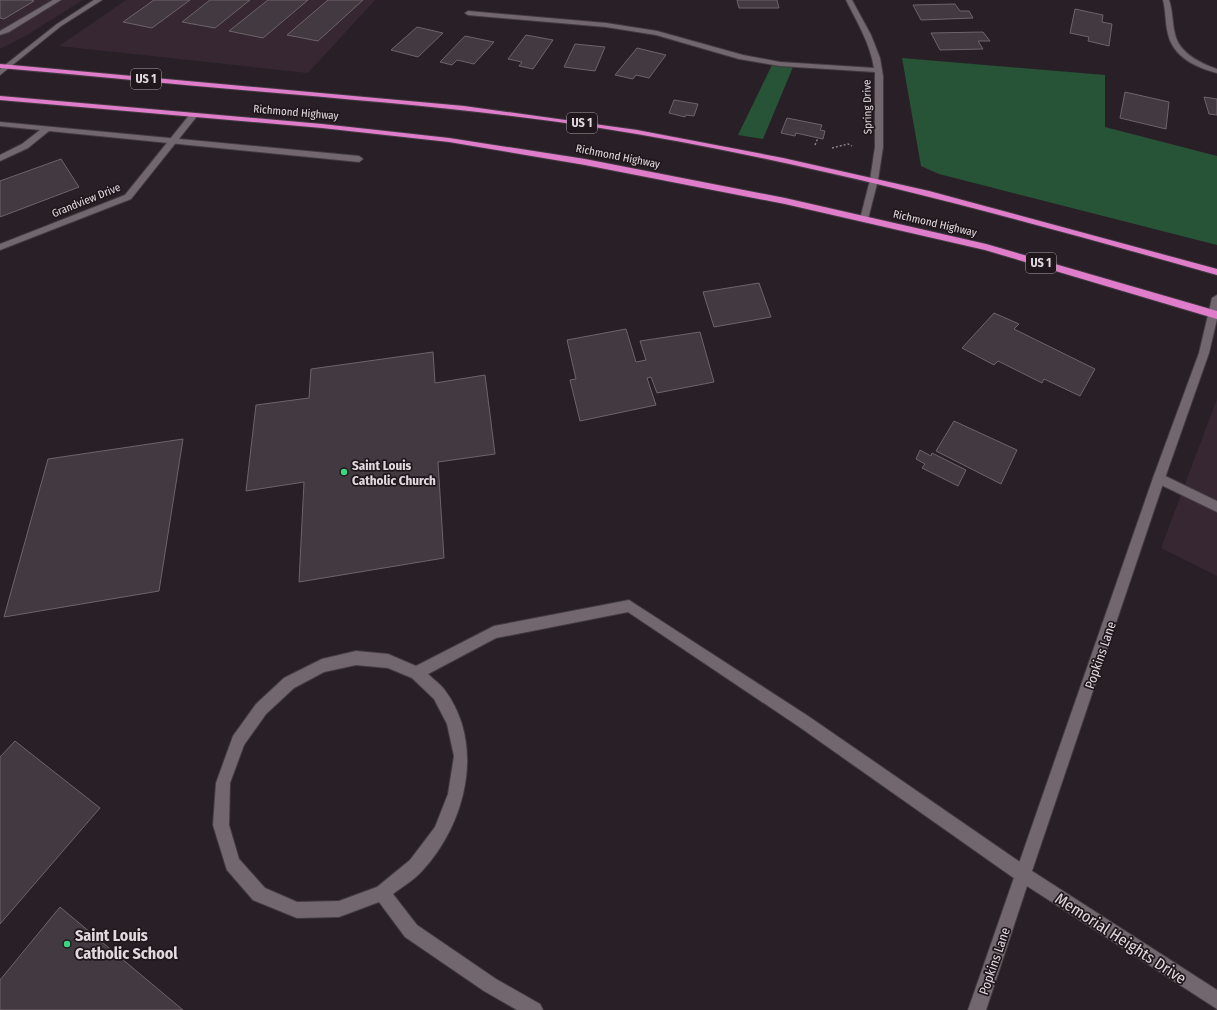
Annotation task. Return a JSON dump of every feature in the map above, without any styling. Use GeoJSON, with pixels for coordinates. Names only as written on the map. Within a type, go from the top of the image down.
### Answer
{"type":"FeatureCollection","features":[{"type":"Feature","properties":{"kind":"highway","name":"Richmond Highway"},"geometry":{"type":"LineString","coordinates":[[3,66],[383,100],[545,117],[734,149],[874,180],[1058,227],[1217,272]]}},
{"type":"Feature","properties":{"kind":"highway","name":"Richmond Highway"},"geometry":{"type":"LineString","coordinates":[[0,98],[322,126],[456,141],[585,162],[785,201],[986,247],[1215,314]]}},
{"type":"Feature","properties":{"kind":"street"},"geometry":{"type":"LineString","coordinates":[[0,33],[7,31],[58,0]]}},
{"type":"Feature","properties":{"kind":"street"},"geometry":{"type":"LineString","coordinates":[[0,73],[3,66],[59,25],[99,0]]}},
{"type":"Feature","properties":{"kind":"street","name":"Spring Drive"},"geometry":{"type":"LineString","coordinates":[[849,0],[867,35],[876,58],[878,70],[879,147],[874,180],[864,219]]}},
{"type":"Feature","properties":{"kind":"street"},"geometry":{"type":"LineString","coordinates":[[1166,0],[1171,13],[1171,35],[1176,46],[1183,54],[1195,62],[1217,71]]}},
{"type":"Feature","properties":{"kind":"street"},"geometry":{"type":"LineString","coordinates":[[468,14],[547,19],[631,28],[680,39],[742,57],[780,64],[878,70]]}},
{"type":"Feature","properties":{"kind":"street","name":"Grandview Drive"},"geometry":{"type":"LineString","coordinates":[[0,247],[128,197],[194,115]]}},
{"type":"Feature","properties":{"kind":"street"},"geometry":{"type":"LineString","coordinates":[[0,124],[173,140],[359,160]]}},
{"type":"Feature","properties":{"kind":"street"},"geometry":{"type":"LineString","coordinates":[[0,158],[34,141],[47,128]]}},
{"type":"Feature","properties":{"kind":"street","name":"Popkins Lane"},"geometry":{"type":"LineString","coordinates":[[977,1010],[1159,478],[1204,353],[1215,314],[1217,298]]}},
{"type":"Feature","properties":{"kind":"street"},"geometry":{"type":"LineString","coordinates":[[1159,478],[1217,507]]}},
{"type":"Feature","properties":{"kind":"street","name":"Memorial Heights Drive"},"geometry":{"type":"LineString","coordinates":[[417,673],[494,632],[629,606],[802,721],[1024,875],[1217,1000]]}},
{"type":"Feature","properties":{"kind":"street"},"geometry":{"type":"LineString","coordinates":[[356,658],[388,661],[417,673],[439,694],[454,722],[461,756],[456,794],[441,832],[416,866],[382,893],[339,909],[318,910],[297,910],[259,894],[233,864],[221,825],[223,782],[238,741],[261,709],[289,683],[322,666],[356,658]]}},
{"type":"Feature","properties":{"kind":"street"},"geometry":{"type":"LineString","coordinates":[[382,893],[411,931],[490,985],[534,1010]]}},
{"type":"Feature","properties":{"kind":"path"},"geometry":{"type":"LineString","coordinates":[[818,138],[815,145],[821,146]]}},
{"type":"Feature","properties":{"kind":"path"},"geometry":{"type":"LineString","coordinates":[[828,148],[834,149],[848,144],[852,146]]}},
{"type":"Feature","properties":{"kind":"shaded area"},"geometry":{"type":"Polygon","coordinates":[[[0,0],[83,0],[27,35],[0,49],[0,0]]]}},
{"type":"Feature","properties":{"kind":"shaded area"},"geometry":{"type":"Polygon","coordinates":[[[126,0],[375,0],[308,73],[59,46],[126,0]]]}},
{"type":"Feature","properties":{"kind":"shaded area"},"geometry":{"type":"Polygon","coordinates":[[[1217,399],[1217,576],[1161,548],[1217,399]]]}},
{"type":"Feature","properties":{"kind":"green space"},"geometry":{"type":"Polygon","coordinates":[[[902,58],[1105,75],[1105,127],[1217,156],[1217,245],[939,174],[921,166],[902,58]]]}},
{"type":"Feature","properties":{"kind":"green space"},"geometry":{"type":"Polygon","coordinates":[[[772,65],[793,67],[763,139],[738,135],[772,65]]]}},
{"type":"Feature","properties":{"kind":"building"},"geometry":{"type":"Polygon","coordinates":[[[0,0],[34,1],[4,19],[0,18],[0,0]]]}},
{"type":"Feature","properties":{"kind":"building"},"geometry":{"type":"Polygon","coordinates":[[[154,0],[190,0],[152,28],[123,22],[154,0]]]}},
{"type":"Feature","properties":{"kind":"building"},"geometry":{"type":"Polygon","coordinates":[[[210,0],[250,0],[215,28],[182,22],[210,0]]]}},
{"type":"Feature","properties":{"kind":"building"},"geometry":{"type":"Polygon","coordinates":[[[268,0],[308,0],[263,38],[229,31],[268,0]]]}},
{"type":"Feature","properties":{"kind":"building"},"geometry":{"type":"Polygon","coordinates":[[[328,0],[363,0],[318,41],[287,35],[328,0]]]}},
{"type":"Feature","properties":{"kind":"building"},"geometry":{"type":"Polygon","coordinates":[[[737,0],[777,0],[779,8],[739,8],[737,0]]]}},
{"type":"Feature","properties":{"kind":"building"},"geometry":{"type":"Polygon","coordinates":[[[955,4],[960,11],[969,11],[973,18],[921,20],[913,5],[955,4]]]}},
{"type":"Feature","properties":{"kind":"building"},"geometry":{"type":"Polygon","coordinates":[[[1075,9],[1103,15],[1102,22],[1112,24],[1109,46],[1088,41],[1089,37],[1070,33],[1075,9]]]}},
{"type":"Feature","properties":{"kind":"building"},"geometry":{"type":"Polygon","coordinates":[[[417,27],[443,33],[418,57],[391,50],[417,27]]]}},
{"type":"Feature","properties":{"kind":"building"},"geometry":{"type":"Polygon","coordinates":[[[983,32],[990,41],[978,41],[983,49],[940,50],[931,33],[983,32]]]}},
{"type":"Feature","properties":{"kind":"building"},"geometry":{"type":"Polygon","coordinates":[[[526,35],[553,40],[533,69],[519,66],[522,62],[508,59],[526,35]]]}},
{"type":"Feature","properties":{"kind":"building"},"geometry":{"type":"Polygon","coordinates":[[[465,36],[494,42],[474,64],[457,60],[452,65],[440,62],[465,36]]]}},
{"type":"Feature","properties":{"kind":"building"},"geometry":{"type":"Polygon","coordinates":[[[575,44],[605,47],[595,71],[564,67],[575,44]]]}},
{"type":"Feature","properties":{"kind":"building"},"geometry":{"type":"Polygon","coordinates":[[[637,48],[666,55],[649,78],[636,75],[633,79],[615,75],[637,48]]]}},
{"type":"Feature","properties":{"kind":"building"},"geometry":{"type":"Polygon","coordinates":[[[1125,92],[1169,102],[1166,129],[1120,118],[1125,92]]]}},
{"type":"Feature","properties":{"kind":"building"},"geometry":{"type":"Polygon","coordinates":[[[1204,97],[1217,99],[1217,115],[1209,114],[1204,97]]]}},
{"type":"Feature","properties":{"kind":"building"},"geometry":{"type":"Polygon","coordinates":[[[674,100],[698,104],[694,116],[686,115],[685,117],[669,113],[674,100]]]}},
{"type":"Feature","properties":{"kind":"building"},"geometry":{"type":"Polygon","coordinates":[[[787,118],[822,125],[820,130],[825,131],[823,139],[796,133],[795,136],[781,133],[787,118]]]}},
{"type":"Feature","properties":{"kind":"building"},"geometry":{"type":"Polygon","coordinates":[[[61,159],[79,187],[0,217],[0,181],[61,159]]]}},
{"type":"Feature","properties":{"kind":"building"},"geometry":{"type":"Polygon","coordinates":[[[759,283],[771,317],[714,327],[703,292],[759,283]]]}},
{"type":"Feature","properties":{"kind":"building"},"geometry":{"type":"Polygon","coordinates":[[[994,313],[1019,324],[1014,329],[1095,369],[1080,396],[1044,379],[1042,383],[998,361],[994,365],[962,348],[994,313]]]}},
{"type":"Feature","properties":{"kind":"building"},"geometry":{"type":"Polygon","coordinates":[[[626,329],[636,362],[646,360],[640,341],[700,332],[714,382],[657,393],[651,377],[647,378],[656,405],[580,421],[570,380],[576,379],[567,340],[626,329]]]}},
{"type":"Feature","properties":{"kind":"building","name":"Saint Louis Catholic Church"},"geometry":{"type":"Polygon","coordinates":[[[433,352],[435,383],[485,375],[495,454],[438,462],[444,558],[299,582],[304,482],[246,491],[256,405],[309,398],[311,369],[433,352]]]}},
{"type":"Feature","properties":{"kind":"building"},"geometry":{"type":"Polygon","coordinates":[[[954,421],[1017,450],[1001,484],[936,451],[954,421]]]}},
{"type":"Feature","properties":{"kind":"building"},"geometry":{"type":"Polygon","coordinates":[[[183,439],[159,591],[4,617],[48,459],[183,439]]]}},
{"type":"Feature","properties":{"kind":"building"},"geometry":{"type":"Polygon","coordinates":[[[920,450],[931,456],[932,453],[966,470],[958,486],[922,468],[925,464],[916,459],[920,450]]]}},
{"type":"Feature","properties":{"kind":"building"},"geometry":{"type":"Polygon","coordinates":[[[15,741],[100,808],[0,924],[0,757],[15,741]]]}},
{"type":"Feature","properties":{"kind":"building","name":"Saint Louis Catholic School"},"geometry":{"type":"Polygon","coordinates":[[[60,907],[183,1010],[0,1010],[0,980],[60,907]]]}},
{"type":"Feature","properties":{"kind":"place","name":"Saint Louis Catholic Church"},"geometry":{"type":"Point","coordinates":[344,472]}},
{"type":"Feature","properties":{"kind":"place","name":"Saint Louis Catholic School"},"geometry":{"type":"Point","coordinates":[67,944]}}]}
